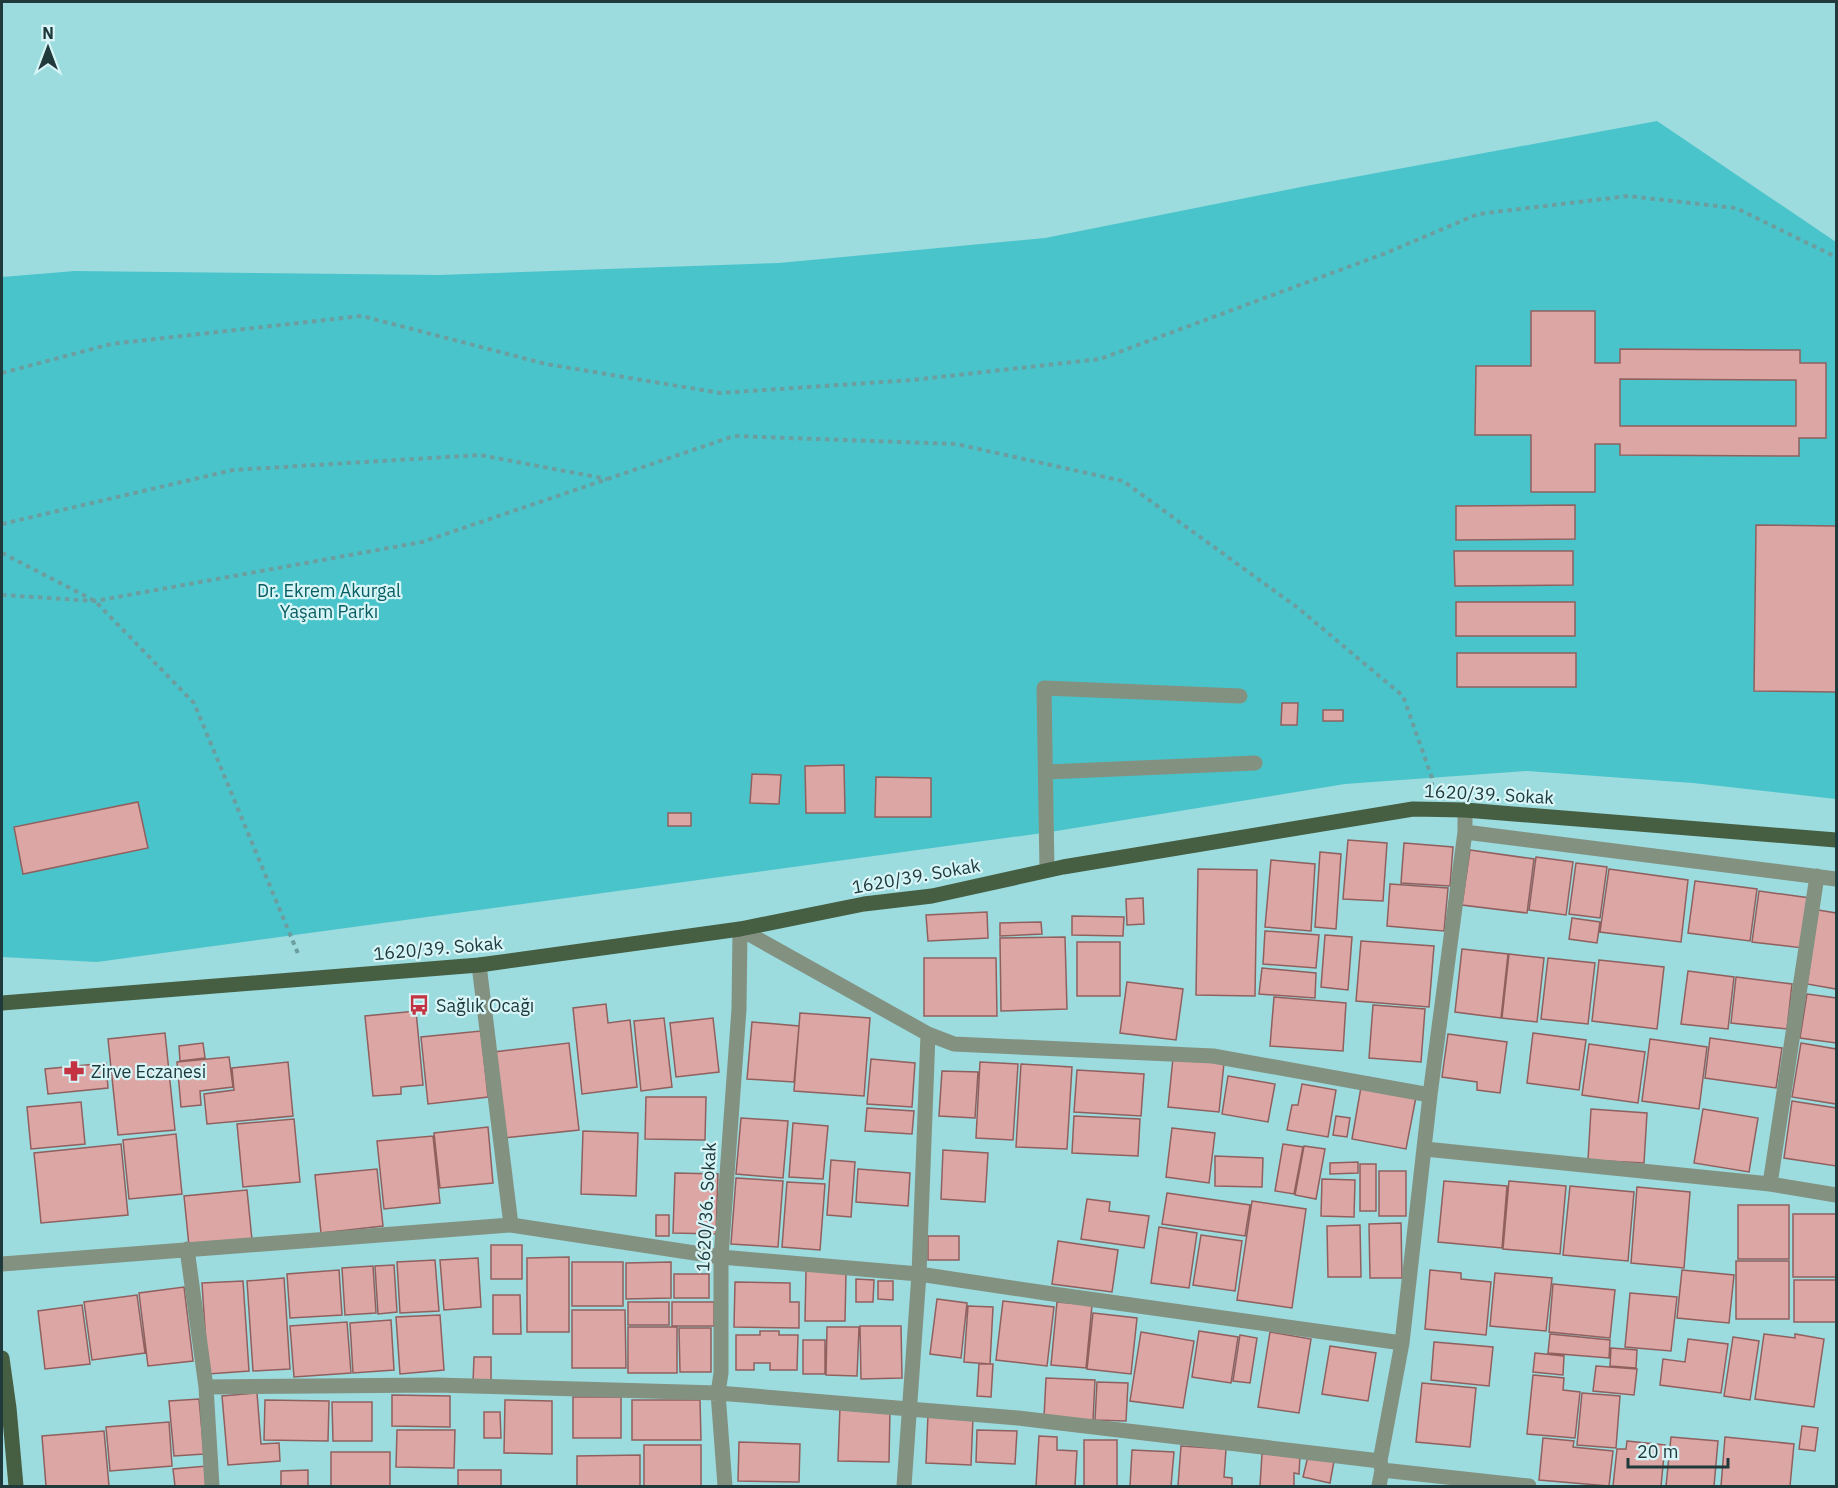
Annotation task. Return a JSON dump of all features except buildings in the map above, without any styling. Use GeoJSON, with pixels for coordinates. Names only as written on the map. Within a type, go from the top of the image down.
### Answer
{"type":"FeatureCollection","features":[{"type":"Feature","properties":{"kind":"main road","name":"1620/39. Sokak"},"geometry":{"type":"LineString","coordinates":[[2,1004],[479,965],[740,929],[864,904],[932,896],[1047,870],[1413,809],[1465,810],[1836,840]]}},
{"type":"Feature","properties":{"kind":"main road"},"geometry":{"type":"LineString","coordinates":[[2,1358],[16,1486]]}},
{"type":"Feature","properties":{"kind":"street"},"geometry":{"type":"LineString","coordinates":[[1047,870],[1044,688],[1240,696]]}},
{"type":"Feature","properties":{"kind":"street"},"geometry":{"type":"LineString","coordinates":[[1047,772],[1255,763]]}},
{"type":"Feature","properties":{"kind":"street"},"geometry":{"type":"LineString","coordinates":[[1379,1486],[1402,1343],[1430,1095],[1465,832],[1465,810]]}},
{"type":"Feature","properties":{"kind":"street"},"geometry":{"type":"LineString","coordinates":[[1465,832],[1836,879]]}},
{"type":"Feature","properties":{"kind":"street"},"geometry":{"type":"LineString","coordinates":[[1770,1184],[1817,876]]}},
{"type":"Feature","properties":{"kind":"street"},"geometry":{"type":"LineString","coordinates":[[740,929],[928,1034],[954,1044],[1213,1056],[1430,1095]]}},
{"type":"Feature","properties":{"kind":"street","name":"1620/36. Sokak"},"geometry":{"type":"LineString","coordinates":[[726,1486],[718,1393],[721,1373],[721,1257],[739,1009],[740,929]]}},
{"type":"Feature","properties":{"kind":"street"},"geometry":{"type":"LineString","coordinates":[[479,965],[511,1225]]}},
{"type":"Feature","properties":{"kind":"street"},"geometry":{"type":"LineString","coordinates":[[904,1486],[919,1274],[928,1034]]}},
{"type":"Feature","properties":{"kind":"street"},"geometry":{"type":"LineString","coordinates":[[1425,1149],[1770,1184],[1836,1195]]}},
{"type":"Feature","properties":{"kind":"street"},"geometry":{"type":"LineString","coordinates":[[2,1264],[511,1225],[721,1257],[919,1274],[1402,1343]]}},
{"type":"Feature","properties":{"kind":"street"},"geometry":{"type":"LineString","coordinates":[[187,1249],[206,1387],[212,1486]]}},
{"type":"Feature","properties":{"kind":"street"},"geometry":{"type":"LineString","coordinates":[[206,1387],[436,1385],[718,1393],[1018,1418],[1529,1486]]}},
{"type":"Feature","properties":{"kind":"path"},"geometry":{"type":"LineString","coordinates":[[2,373],[111,344],[362,316],[546,364],[720,393],[912,380],[1089,361],[1100,359],[1375,258],[1478,214],[1628,196],[1736,208],[1836,257]]}},
{"type":"Feature","properties":{"kind":"path"},"geometry":{"type":"LineString","coordinates":[[2,595],[95,601],[422,542],[734,436],[956,444],[1123,481],[1298,608],[1403,696],[1432,778],[1435,810]]}},
{"type":"Feature","properties":{"kind":"path"},"geometry":{"type":"LineString","coordinates":[[2,524],[232,470],[480,455],[610,479]]}},
{"type":"Feature","properties":{"kind":"path"},"geometry":{"type":"LineString","coordinates":[[2,553],[95,601],[194,703],[309,978]]}},
{"type":"Feature","properties":{"kind":"green space","name":"Dr. Ekrem Akurgal Yaşam Parkı"},"geometry":{"type":"Polygon","coordinates":[[[1657,121],[1836,242],[1836,799],[1693,783],[1527,771],[1345,784],[1050,832],[97,962],[2,957],[2,277],[75,271],[440,275],[779,263],[1045,238],[1306,186],[1657,121]]]}},
{"type":"Feature","properties":{"kind":"place","name":"Sağlık Ocağı"},"geometry":{"type":"Point","coordinates":[419,1005]}},
{"type":"Feature","properties":{"kind":"place","name":"Zirve Eczanesi"},"geometry":{"type":"Point","coordinates":[74,1071]}}]}
